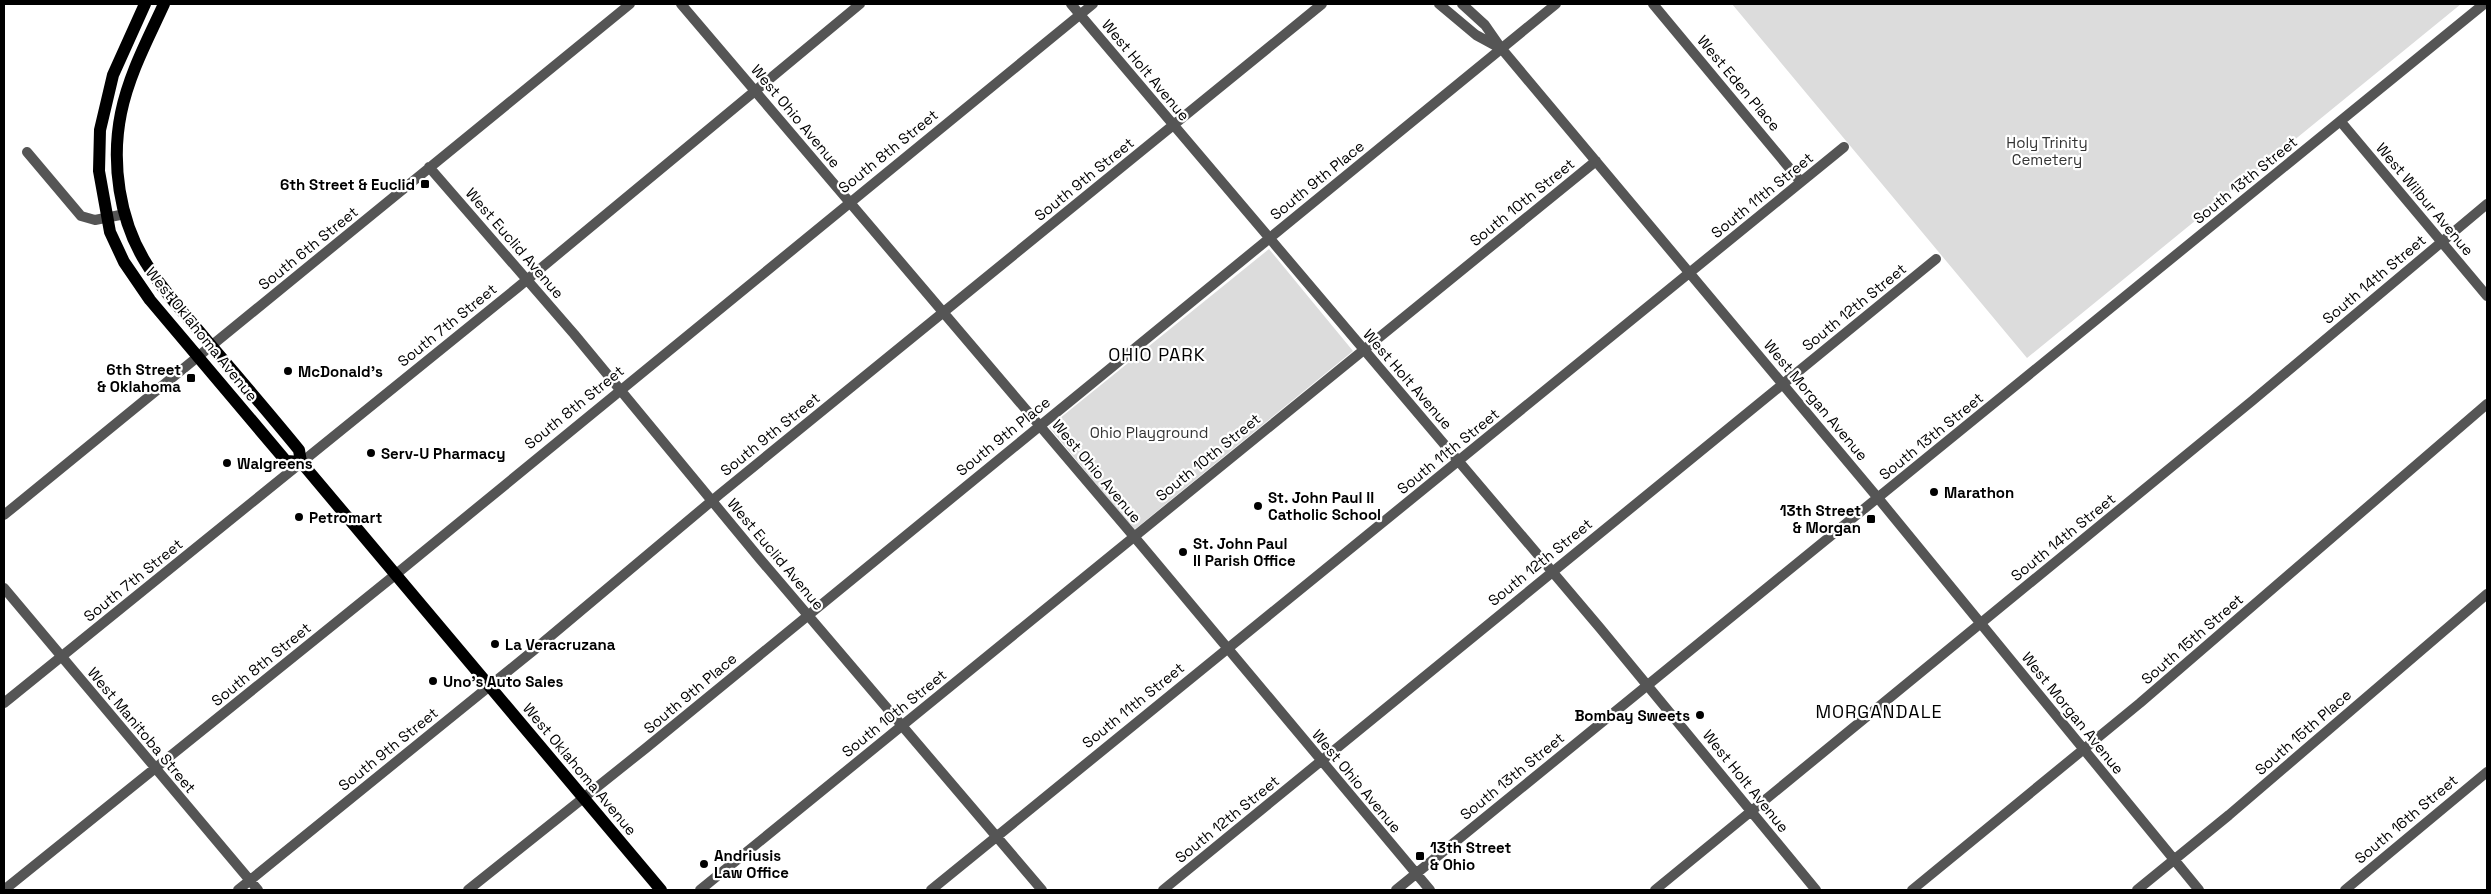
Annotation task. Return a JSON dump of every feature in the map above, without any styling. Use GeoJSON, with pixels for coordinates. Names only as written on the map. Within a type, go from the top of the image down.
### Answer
{"type":"FeatureCollection","features":[{"type":"Feature","properties":{"kind":"main road","name":"West Oklahoma Avenue"},"geometry":{"type":"LineString","coordinates":[[145,4],[113,75],[100,130],[99,171],[106,218],[117,248],[136,281],[286,461],[301,462]]}},
{"type":"Feature","properties":{"kind":"main road","name":"West Oklahoma Avenue"},"geometry":{"type":"LineString","coordinates":[[164,4],[131,78],[121,114],[117,161],[125,214],[138,250],[154,276],[299,450],[301,462],[661,890]]}},
{"type":"Feature","properties":{"kind":"street","name":"South 6th Street"},"geometry":{"type":"LineString","coordinates":[[4,515],[630,4]]}},
{"type":"Feature","properties":{"kind":"street","name":"West Ohio Avenue"},"geometry":{"type":"LineString","coordinates":[[681,4],[1228,648],[1321,762],[1430,890]]}},
{"type":"Feature","properties":{"kind":"street","name":"South 7th Street"},"geometry":{"type":"LineString","coordinates":[[4,703],[527,279],[860,4]]}},
{"type":"Feature","properties":{"kind":"street","name":"West Holt Avenue"},"geometry":{"type":"LineString","coordinates":[[1071,4],[1648,685],[1816,890]]}},
{"type":"Feature","properties":{"kind":"street","name":"South 8th Street"},"geometry":{"type":"LineString","coordinates":[[4,890],[395,575],[1093,4]]}},
{"type":"Feature","properties":{"kind":"street","name":"South 9th Street"},"geometry":{"type":"LineString","coordinates":[[238,890],[1322,4]]}},
{"type":"Feature","properties":{"kind":"street","name":"West Morgan Avenue"},"geometry":{"type":"LineString","coordinates":[[1439,4],[1476,35],[1501,48]]}},
{"type":"Feature","properties":{"kind":"street","name":"West Morgan Avenue"},"geometry":{"type":"LineString","coordinates":[[1462,4],[1486,25],[1501,48],[1878,498],[2199,890]]}},
{"type":"Feature","properties":{"kind":"street","name":"South 9th Place"},"geometry":{"type":"LineString","coordinates":[[468,890],[640,753],[1556,4]]}},
{"type":"Feature","properties":{"kind":"street","name":"West Eden Place"},"geometry":{"type":"LineString","coordinates":[[1653,4],[1801,182]]}},
{"type":"Feature","properties":{"kind":"street","name":"South 13th Street"},"geometry":{"type":"LineString","coordinates":[[1396,890],[2484,4]]}},
{"type":"Feature","properties":{"kind":"street","name":"West Wilbur Avenue"},"geometry":{"type":"LineString","coordinates":[[2341,122],[2487,296]]}},
{"type":"Feature","properties":{"kind":"street","name":"South 11th Street"},"geometry":{"type":"LineString","coordinates":[[931,890],[1844,147]]}},
{"type":"Feature","properties":{"kind":"street"},"geometry":{"type":"LineString","coordinates":[[27,152],[81,216],[95,220],[125,214]]}},
{"type":"Feature","properties":{"kind":"street","name":"South 10th Street"},"geometry":{"type":"LineString","coordinates":[[700,890],[1596,161]]}},
{"type":"Feature","properties":{"kind":"street","name":"West Euclid Avenue"},"geometry":{"type":"LineString","coordinates":[[429,167],[527,279],[808,615],[1042,890]]}},
{"type":"Feature","properties":{"kind":"street","name":"South 14th Street"},"geometry":{"type":"LineString","coordinates":[[1655,890],[1981,624],[2487,204]]}},
{"type":"Feature","properties":{"kind":"street","name":"South 12th Street"},"geometry":{"type":"LineString","coordinates":[[1163,890],[1936,259]]}},
{"type":"Feature","properties":{"kind":"street","name":"South 15th Street"},"geometry":{"type":"LineString","coordinates":[[1912,890],[2084,750],[2487,404]]}},
{"type":"Feature","properties":{"kind":"street","name":"West Manitoba Street"},"geometry":{"type":"LineString","coordinates":[[4,588],[258,890]]}},
{"type":"Feature","properties":{"kind":"street","name":"South 15th Place"},"geometry":{"type":"LineString","coordinates":[[2137,890],[2487,594]]}},
{"type":"Feature","properties":{"kind":"street","name":"South 16th Street"},"geometry":{"type":"LineString","coordinates":[[2345,890],[2487,772]]}},
{"type":"Feature","properties":{"kind":"green space","name":"Holy Trinity Cemetery"},"geometry":{"type":"Polygon","coordinates":[[[1732,4],[2461,4],[2027,358],[1732,4]]]}},
{"type":"Feature","properties":{"kind":"green space","name":"Ohio Playground"},"geometry":{"type":"Polygon","coordinates":[[[1269,249],[1353,351],[1134,530],[1049,427],[1269,249]]]}},
{"type":"Feature","properties":{"kind":"place","name":"6th Street & Euclid"},"geometry":{"type":"Point","coordinates":[425,184]}},
{"type":"Feature","properties":{"kind":"place","name":"McDonald's"},"geometry":{"type":"Point","coordinates":[288,371]}},
{"type":"Feature","properties":{"kind":"place","name":"6th Street & Oklahoma"},"geometry":{"type":"Point","coordinates":[191,378]}},
{"type":"Feature","properties":{"kind":"place","name":"Serv-U Pharmacy"},"geometry":{"type":"Point","coordinates":[371,453]}},
{"type":"Feature","properties":{"kind":"place","name":"Walgreens"},"geometry":{"type":"Point","coordinates":[227,463]}},
{"type":"Feature","properties":{"kind":"place","name":"Marathon"},"geometry":{"type":"Point","coordinates":[1934,492]}},
{"type":"Feature","properties":{"kind":"place","name":"St. John Paul II Catholic School"},"geometry":{"type":"Point","coordinates":[1258,506]}},
{"type":"Feature","properties":{"kind":"place","name":"Petromart"},"geometry":{"type":"Point","coordinates":[299,517]}},
{"type":"Feature","properties":{"kind":"place","name":"13th Street & Morgan"},"geometry":{"type":"Point","coordinates":[1871,519]}},
{"type":"Feature","properties":{"kind":"place","name":"St. John Paul II Parish Office"},"geometry":{"type":"Point","coordinates":[1183,552]}},
{"type":"Feature","properties":{"kind":"place","name":"La Veracruzana"},"geometry":{"type":"Point","coordinates":[495,644]}},
{"type":"Feature","properties":{"kind":"place","name":"Uno's Auto Sales"},"geometry":{"type":"Point","coordinates":[433,681]}},
{"type":"Feature","properties":{"kind":"place","name":"Bombay Sweets"},"geometry":{"type":"Point","coordinates":[1700,715]}},
{"type":"Feature","properties":{"kind":"place","name":"13th Street & Ohio"},"geometry":{"type":"Point","coordinates":[1420,856]}},
{"type":"Feature","properties":{"kind":"place","name":"Andriusis Law Office"},"geometry":{"type":"Point","coordinates":[704,864]}},
{"type":"Feature","properties":{"kind":"district","name":"OHIO PARK"},"geometry":{"type":"Point","coordinates":[1157,354]}},
{"type":"Feature","properties":{"kind":"district","name":"MORGANDALE"},"geometry":{"type":"Point","coordinates":[1879,711]}}]}
